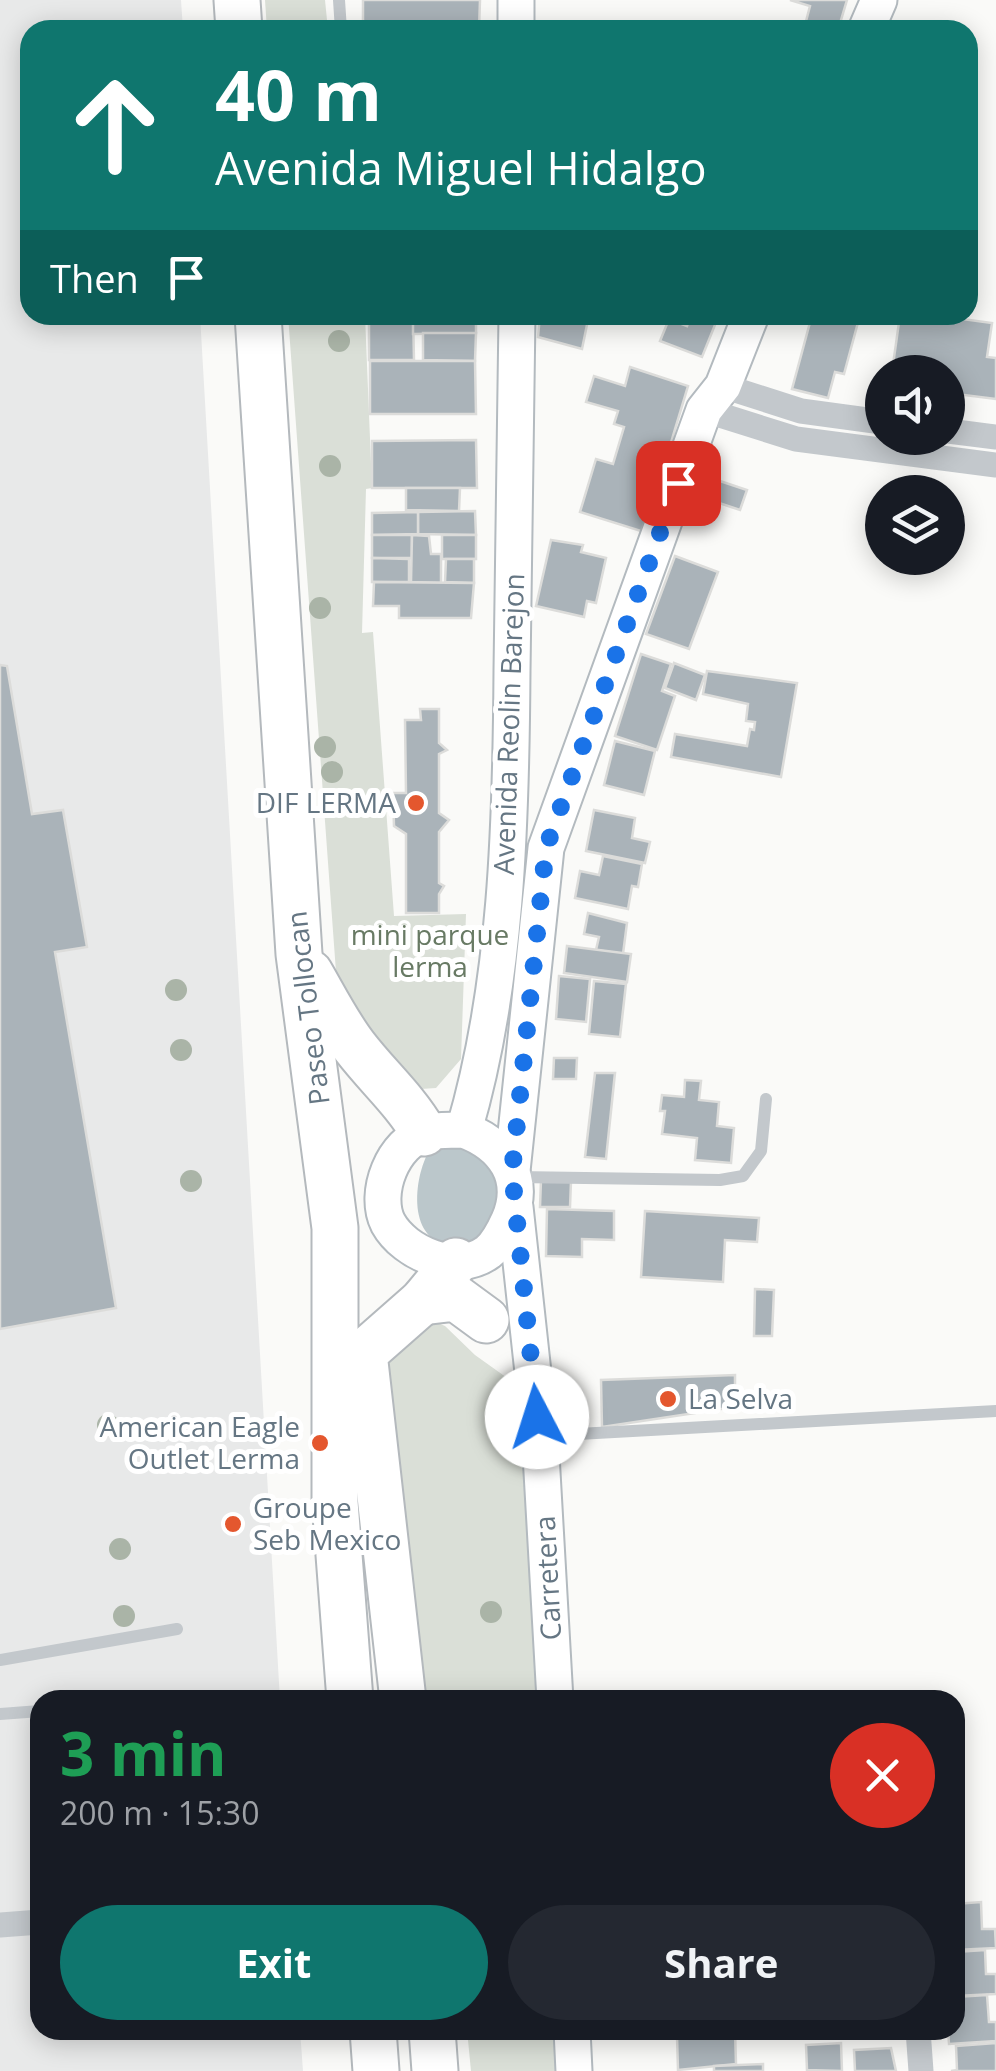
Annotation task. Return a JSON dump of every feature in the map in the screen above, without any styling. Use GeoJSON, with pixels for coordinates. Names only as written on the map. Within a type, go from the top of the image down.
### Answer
{"type":"FeatureCollection","features":[{"type":"Feature","properties":{"kind":"highway","name":"Paseo Tollocan"},"geometry":{"type":"LineString","coordinates":[[259,325],[298,954],[335,1228],[336,1502],[349,1690]]}},
{"type":"Feature","properties":{"kind":"highway"},"geometry":{"type":"LineString","coordinates":[[298,954],[350,1041],[374,1071],[444,1132]]}},
{"type":"Feature","properties":{"kind":"highway"},"geometry":{"type":"LineString","coordinates":[[401,1690],[364,1353],[422,1302],[456,1261]]}},
{"type":"Feature","properties":{"kind":"highway"},"geometry":{"type":"LineString","coordinates":[[422,1302],[456,1298],[486,1320]]}},
{"type":"Feature","properties":{"kind":"highway"},"geometry":{"type":"LineString","coordinates":[[374,2040],[376,2071]]}},
{"type":"Feature","properties":{"kind":"highway"},"geometry":{"type":"LineString","coordinates":[[433,2040],[435,2071]]}},
{"type":"Feature","properties":{"kind":"main road","name":"Avenida Reolin Barejon"},"geometry":{"type":"LineString","coordinates":[[444,1132],[478,1083],[510,841],[516,325]]}},
{"type":"Feature","properties":{"kind":"main road"},"geometry":{"type":"LineString","coordinates":[[514,1185],[501,1153],[485,1138],[444,1132],[402,1148],[388,1171],[386,1211],[406,1245],[430,1258],[456,1261],[486,1253],[504,1233],[514,1185],[546,848],[713,398],[746,325]]}},
{"type":"Feature","properties":{"kind":"main road"},"geometry":{"type":"LineString","coordinates":[[510,841],[546,848]]}},
{"type":"Feature","properties":{"kind":"main road","name":"Carretera"},"geometry":{"type":"LineString","coordinates":[[514,1185],[540,1436],[554,1690]]}},
{"type":"Feature","properties":{"kind":"main road"},"geometry":{"type":"LineString","coordinates":[[456,1261],[486,1320],[513,1354],[534,1397]]}},
{"type":"Feature","properties":{"kind":"main road"},"geometry":{"type":"LineString","coordinates":[[572,2040],[574,2071]]}},
{"type":"Feature","properties":{"kind":"street"},"geometry":{"type":"LineString","coordinates":[[713,398],[865,420]]}},
{"type":"Feature","properties":{"kind":"street"},"geometry":{"type":"LineString","coordinates":[[713,398],[796,439],[996,465]]}},
{"type":"Feature","properties":{"kind":"street"},"geometry":{"type":"LineString","coordinates":[[796,439],[800,411]]}},
{"type":"Feature","properties":{"kind":"street"},"geometry":{"type":"LineString","coordinates":[[965,433],[996,436]]}},
{"type":"Feature","properties":{"kind":"street"},"geometry":{"type":"LineString","coordinates":[[335,1228],[364,1353]]}},
{"type":"Feature","properties":{"kind":"street"},"geometry":{"type":"LineString","coordinates":[[0,1925],[30,1923]]}},
{"type":"Feature","properties":{"kind":"street"},"geometry":{"type":"LineString","coordinates":[[919,2040],[921,2071]]}},
{"type":"Feature","properties":{"kind":"lane"},"geometry":{"type":"LineString","coordinates":[[514,1185],[720,1180],[743,1176],[761,1151],[766,1100]]}},
{"type":"Feature","properties":{"kind":"lane"},"geometry":{"type":"LineString","coordinates":[[540,1436],[996,1411]]}},
{"type":"Feature","properties":{"kind":"lane"},"geometry":{"type":"LineString","coordinates":[[0,1660],[176,1629]]}},
{"type":"Feature","properties":{"kind":"lane"},"geometry":{"type":"LineString","coordinates":[[0,1714],[30,1712]]}},
{"type":"Feature","properties":{"kind":"shaded area"},"geometry":{"type":"Polygon","coordinates":[[[0,0],[181,0],[182,20],[20,20],[20,325],[201,325],[279,1690],[30,1690],[30,2040],[301,2040],[303,2071],[0,2071],[0,0]]]}},
{"type":"Feature","properties":{"kind":"shaded area"},"geometry":{"type":"Polygon","coordinates":[[[433,1145],[480,1145],[494,1174],[498,1203],[478,1242],[445,1244],[432,1238],[424,1228],[419,1215],[418,1184],[433,1145]]]}},
{"type":"Feature","properties":{"kind":"green space"},"geometry":{"type":"Polygon","coordinates":[[[265,0],[325,0],[327,20],[266,20],[265,0]]]}},
{"type":"Feature","properties":{"kind":"green space","name":"mini parque lerma"},"geometry":{"type":"Polygon","coordinates":[[[289,325],[365,325],[372,488],[366,489],[362,633],[373,632],[394,916],[466,914],[461,1059],[436,1088],[406,1090],[339,1013],[289,325]]]}},
{"type":"Feature","properties":{"kind":"green space"},"geometry":{"type":"Polygon","coordinates":[[[421,1316],[445,1326],[475,1355],[534,1397],[552,1690],[425,1690],[403,1569],[376,1379],[397,1336],[421,1316]]]}},
{"type":"Feature","properties":{"kind":"green space"},"geometry":{"type":"Polygon","coordinates":[[[468,2040],[572,2040],[574,2071],[471,2071],[468,2040]]]}},
{"type":"Feature","properties":{"kind":"building"},"geometry":{"type":"Polygon","coordinates":[[[363,0],[480,0],[479,20],[363,20],[363,0]]]}},
{"type":"Feature","properties":{"kind":"building"},"geometry":{"type":"Polygon","coordinates":[[[790,0],[847,0],[841,20],[806,20],[810,6],[790,0]]]}},
{"type":"Feature","properties":{"kind":"building"},"geometry":{"type":"Polygon","coordinates":[[[992,323],[987,357],[996,358],[996,399],[965,395],[965,355],[894,355],[899,325],[992,323]]]}},
{"type":"Feature","properties":{"kind":"building"},"geometry":{"type":"Polygon","coordinates":[[[369,325],[413,325],[414,360],[369,360],[369,325]]]}},
{"type":"Feature","properties":{"kind":"building"},"geometry":{"type":"Polygon","coordinates":[[[413,325],[476,325],[476,333],[413,334],[413,325]]]}},
{"type":"Feature","properties":{"kind":"building"},"geometry":{"type":"Polygon","coordinates":[[[539,325],[587,325],[582,349],[538,337],[539,325]]]}},
{"type":"Feature","properties":{"kind":"building"},"geometry":{"type":"Polygon","coordinates":[[[667,325],[715,325],[702,357],[660,341],[667,325]]]}},
{"type":"Feature","properties":{"kind":"building"},"geometry":{"type":"Polygon","coordinates":[[[809,325],[857,325],[844,374],[835,372],[828,398],[792,389],[809,325]]]}},
{"type":"Feature","properties":{"kind":"building"},"geometry":{"type":"Polygon","coordinates":[[[423,333],[476,333],[475,361],[423,360],[423,333]]]}},
{"type":"Feature","properties":{"kind":"building"},"geometry":{"type":"Polygon","coordinates":[[[370,361],[475,361],[476,414],[370,414],[370,361]]]}},
{"type":"Feature","properties":{"kind":"building"},"geometry":{"type":"Polygon","coordinates":[[[630,367],[688,386],[644,532],[580,512],[596,459],[613,464],[624,427],[614,424],[618,411],[586,402],[594,376],[625,386],[630,367]]]}},
{"type":"Feature","properties":{"kind":"building"},"geometry":{"type":"Polygon","coordinates":[[[476,440],[477,488],[372,488],[372,441],[476,440]]]}},
{"type":"Feature","properties":{"kind":"building"},"geometry":{"type":"Polygon","coordinates":[[[708,477],[747,490],[740,510],[701,497],[708,477]]]}},
{"type":"Feature","properties":{"kind":"building"},"geometry":{"type":"Polygon","coordinates":[[[406,488],[460,488],[459,511],[406,510],[406,488]]]}},
{"type":"Feature","properties":{"kind":"building"},"geometry":{"type":"Polygon","coordinates":[[[475,511],[476,535],[418,534],[418,512],[475,511]]]}},
{"type":"Feature","properties":{"kind":"building"},"geometry":{"type":"Polygon","coordinates":[[[418,512],[418,534],[372,535],[372,513],[418,512]]]}},
{"type":"Feature","properties":{"kind":"building"},"geometry":{"type":"Polygon","coordinates":[[[372,535],[412,535],[412,558],[372,558],[372,535]]]}},
{"type":"Feature","properties":{"kind":"building"},"geometry":{"type":"Polygon","coordinates":[[[412,535],[429,536],[431,554],[441,554],[441,583],[411,582],[412,535]]]}},
{"type":"Feature","properties":{"kind":"building"},"geometry":{"type":"Polygon","coordinates":[[[442,535],[476,535],[476,559],[442,559],[442,535]]]}},
{"type":"Feature","properties":{"kind":"building"},"geometry":{"type":"Polygon","coordinates":[[[551,540],[583,545],[581,552],[606,558],[596,603],[587,601],[584,617],[536,606],[551,540]]]}},
{"type":"Feature","properties":{"kind":"building"},"geometry":{"type":"Polygon","coordinates":[[[675,556],[718,572],[689,649],[646,634],[675,556]]]}},
{"type":"Feature","properties":{"kind":"building"},"geometry":{"type":"Polygon","coordinates":[[[372,558],[409,559],[409,582],[372,582],[372,558]]]}},
{"type":"Feature","properties":{"kind":"building"},"geometry":{"type":"Polygon","coordinates":[[[446,559],[474,559],[474,583],[445,582],[446,559]]]}},
{"type":"Feature","properties":{"kind":"building"},"geometry":{"type":"Polygon","coordinates":[[[374,582],[474,583],[471,618],[399,618],[399,606],[373,606],[374,582]]]}},
{"type":"Feature","properties":{"kind":"building"},"geometry":{"type":"Polygon","coordinates":[[[641,654],[671,664],[662,691],[675,696],[657,750],[615,736],[641,654]]]}},
{"type":"Feature","properties":{"kind":"building"},"geometry":{"type":"Polygon","coordinates":[[[674,663],[705,675],[696,700],[665,688],[674,663]]]}},
{"type":"Feature","properties":{"kind":"building"},"geometry":{"type":"Polygon","coordinates":[[[0,665],[7,666],[32,814],[63,810],[87,947],[55,952],[116,1308],[0,1329],[0,665]]]}},
{"type":"Feature","properties":{"kind":"building"},"geometry":{"type":"Polygon","coordinates":[[[707,671],[797,683],[781,777],[671,757],[675,734],[747,746],[750,729],[754,730],[755,722],[746,721],[748,704],[703,694],[707,671]]]}},
{"type":"Feature","properties":{"kind":"building","name":"DIF LERMA"},"geometry":{"type":"Polygon","coordinates":[[[420,709],[439,709],[439,743],[447,750],[439,754],[439,813],[449,820],[439,832],[439,883],[444,886],[439,894],[439,913],[406,913],[406,834],[394,826],[393,793],[406,793],[405,720],[421,720],[420,709]]]}},
{"type":"Feature","properties":{"kind":"building"},"geometry":{"type":"Polygon","coordinates":[[[615,741],[655,751],[644,795],[604,785],[615,741]]]}},
{"type":"Feature","properties":{"kind":"building"},"geometry":{"type":"Polygon","coordinates":[[[594,810],[635,818],[632,838],[650,842],[645,863],[586,851],[594,810]]]}},
{"type":"Feature","properties":{"kind":"building"},"geometry":{"type":"Polygon","coordinates":[[[603,856],[642,864],[638,887],[632,886],[628,909],[575,898],[580,871],[599,875],[603,856]]]}},
{"type":"Feature","properties":{"kind":"building"},"geometry":{"type":"Polygon","coordinates":[[[588,913],[627,923],[623,954],[596,950],[599,937],[584,934],[588,913]]]}},
{"type":"Feature","properties":{"kind":"building"},"geometry":{"type":"Polygon","coordinates":[[[567,946],[631,954],[627,982],[564,973],[567,946]]]}},
{"type":"Feature","properties":{"kind":"building"},"geometry":{"type":"Polygon","coordinates":[[[559,976],[590,979],[586,1022],[556,1019],[559,976]]]}},
{"type":"Feature","properties":{"kind":"building"},"geometry":{"type":"Polygon","coordinates":[[[594,981],[626,984],[620,1037],[589,1034],[594,981]]]}},
{"type":"Feature","properties":{"kind":"building"},"geometry":{"type":"Polygon","coordinates":[[[554,1058],[577,1058],[576,1079],[553,1079],[554,1058]]]}},
{"type":"Feature","properties":{"kind":"building"},"geometry":{"type":"Polygon","coordinates":[[[595,1073],[615,1073],[606,1159],[585,1157],[595,1073]]]}},
{"type":"Feature","properties":{"kind":"building"},"geometry":{"type":"Polygon","coordinates":[[[685,1080],[701,1081],[699,1100],[719,1102],[717,1126],[734,1128],[731,1163],[695,1160],[697,1138],[662,1134],[662,1095],[684,1097],[685,1080]]]}},
{"type":"Feature","properties":{"kind":"building"},"geometry":{"type":"Polygon","coordinates":[[[541,1180],[571,1181],[570,1207],[540,1207],[541,1180]]]}},
{"type":"Feature","properties":{"kind":"building"},"geometry":{"type":"Polygon","coordinates":[[[547,1209],[614,1211],[614,1240],[582,1239],[582,1257],[546,1256],[547,1209]]]}},
{"type":"Feature","properties":{"kind":"building"},"geometry":{"type":"Polygon","coordinates":[[[645,1211],[759,1218],[757,1242],[725,1240],[723,1282],[641,1277],[645,1211]]]}},
{"type":"Feature","properties":{"kind":"building"},"geometry":{"type":"Polygon","coordinates":[[[755,1289],[774,1290],[772,1336],[754,1336],[755,1289]]]}},
{"type":"Feature","properties":{"kind":"building","name":"La Selva"},"geometry":{"type":"Polygon","coordinates":[[[735,1375],[735,1407],[602,1427],[601,1380],[735,1375]]]}},
{"type":"Feature","properties":{"kind":"building"},"geometry":{"type":"Polygon","coordinates":[[[981,1902],[982,1929],[995,1929],[996,1948],[965,1950],[965,1903],[981,1902]]]}},
{"type":"Feature","properties":{"kind":"building"},"geometry":{"type":"Polygon","coordinates":[[[985,1950],[986,1974],[996,1974],[996,1994],[965,1996],[965,1951],[985,1950]]]}},
{"type":"Feature","properties":{"kind":"building"},"geometry":{"type":"Polygon","coordinates":[[[987,1995],[989,2022],[996,2022],[996,2041],[949,2044],[949,2040],[965,2040],[965,1996],[987,1995]]]}},
{"type":"Feature","properties":{"kind":"building"},"geometry":{"type":"Polygon","coordinates":[[[677,2040],[735,2040],[736,2064],[678,2070],[677,2040]]]}},
{"type":"Feature","properties":{"kind":"building"},"geometry":{"type":"Polygon","coordinates":[[[841,2043],[842,2071],[807,2070],[806,2045],[841,2043]]]}},
{"type":"Feature","properties":{"kind":"building"},"geometry":{"type":"Polygon","coordinates":[[[996,2043],[996,2071],[951,2071],[957,2070],[956,2046],[996,2043]]]}},
{"type":"Feature","properties":{"kind":"building"},"geometry":{"type":"Polygon","coordinates":[[[891,2048],[896,2071],[855,2071],[854,2050],[891,2048]]]}},
{"type":"Feature","properties":{"kind":"building"},"geometry":{"type":"Polygon","coordinates":[[[763,2064],[763,2071],[714,2071],[714,2066],[763,2064]]]}},
{"type":"Feature","properties":{"kind":"place","name":"DIF LERMA"},"geometry":{"type":"Point","coordinates":[416,803]}},
{"type":"Feature","properties":{"kind":"place","name":"La Selva"},"geometry":{"type":"Point","coordinates":[668,1399]}},
{"type":"Feature","properties":{"kind":"place","name":"American Eagle Outlet Lerma"},"geometry":{"type":"Point","coordinates":[320,1443]}},
{"type":"Feature","properties":{"kind":"place","name":"Groupe Seb Mexico"},"geometry":{"type":"Point","coordinates":[233,1524]}},
{"type":"Feature","properties":{"kind":"route"},"geometry":{"type":"LineString","coordinates":[[537,1417],[512,1172],[546,848],[678,483]]}}]}
